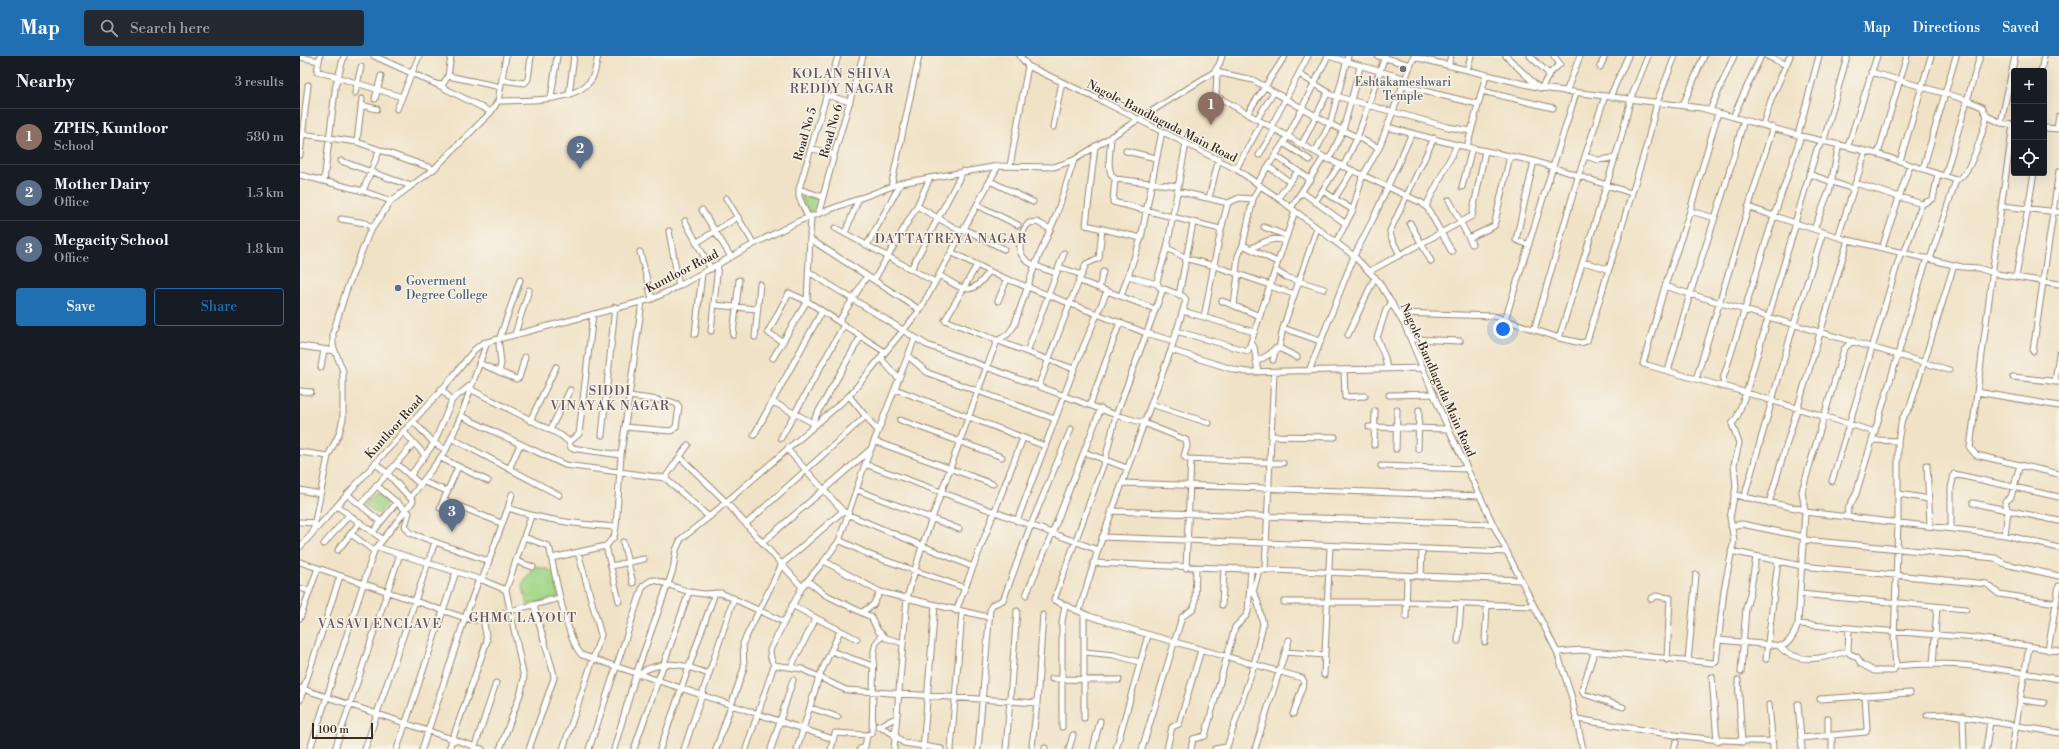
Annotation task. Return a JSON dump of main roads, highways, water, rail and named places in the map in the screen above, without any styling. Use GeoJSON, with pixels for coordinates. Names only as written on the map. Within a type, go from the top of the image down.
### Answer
{"type":"FeatureCollection","features":[{"type":"Feature","properties":{"kind":"place","name":"Eshtakameshwari Temple"},"geometry":{"type":"Point","coordinates":[1403,69]}},
{"type":"Feature","properties":{"kind":"place","name":"ZPHS, Kuntloor"},"geometry":{"type":"Point","coordinates":[1211,125]}},
{"type":"Feature","properties":{"kind":"place","name":"Mother Dairy"},"geometry":{"type":"Point","coordinates":[580,169]}},
{"type":"Feature","properties":{"kind":"place","name":"Goverment Degree College"},"geometry":{"type":"Point","coordinates":[398,288]}},
{"type":"Feature","properties":{"kind":"place","name":"Megacity School"},"geometry":{"type":"Point","coordinates":[452,532]}},
{"type":"Feature","properties":{"kind":"district","name":"KOLAN SHIVA REDDY NAGAR"},"geometry":{"type":"Point","coordinates":[842,80]}},
{"type":"Feature","properties":{"kind":"district","name":"DATTATREYA NAGAR"},"geometry":{"type":"Point","coordinates":[951,238]}},
{"type":"Feature","properties":{"kind":"district","name":"SIDDI VINAYAK NAGAR"},"geometry":{"type":"Point","coordinates":[610,398]}},
{"type":"Feature","properties":{"kind":"district","name":"GHMC LAYOUT"},"geometry":{"type":"Point","coordinates":[523,617]}},
{"type":"Feature","properties":{"kind":"district","name":"VASAVI ENCLAVE"},"geometry":{"type":"Point","coordinates":[380,623]}}]}
